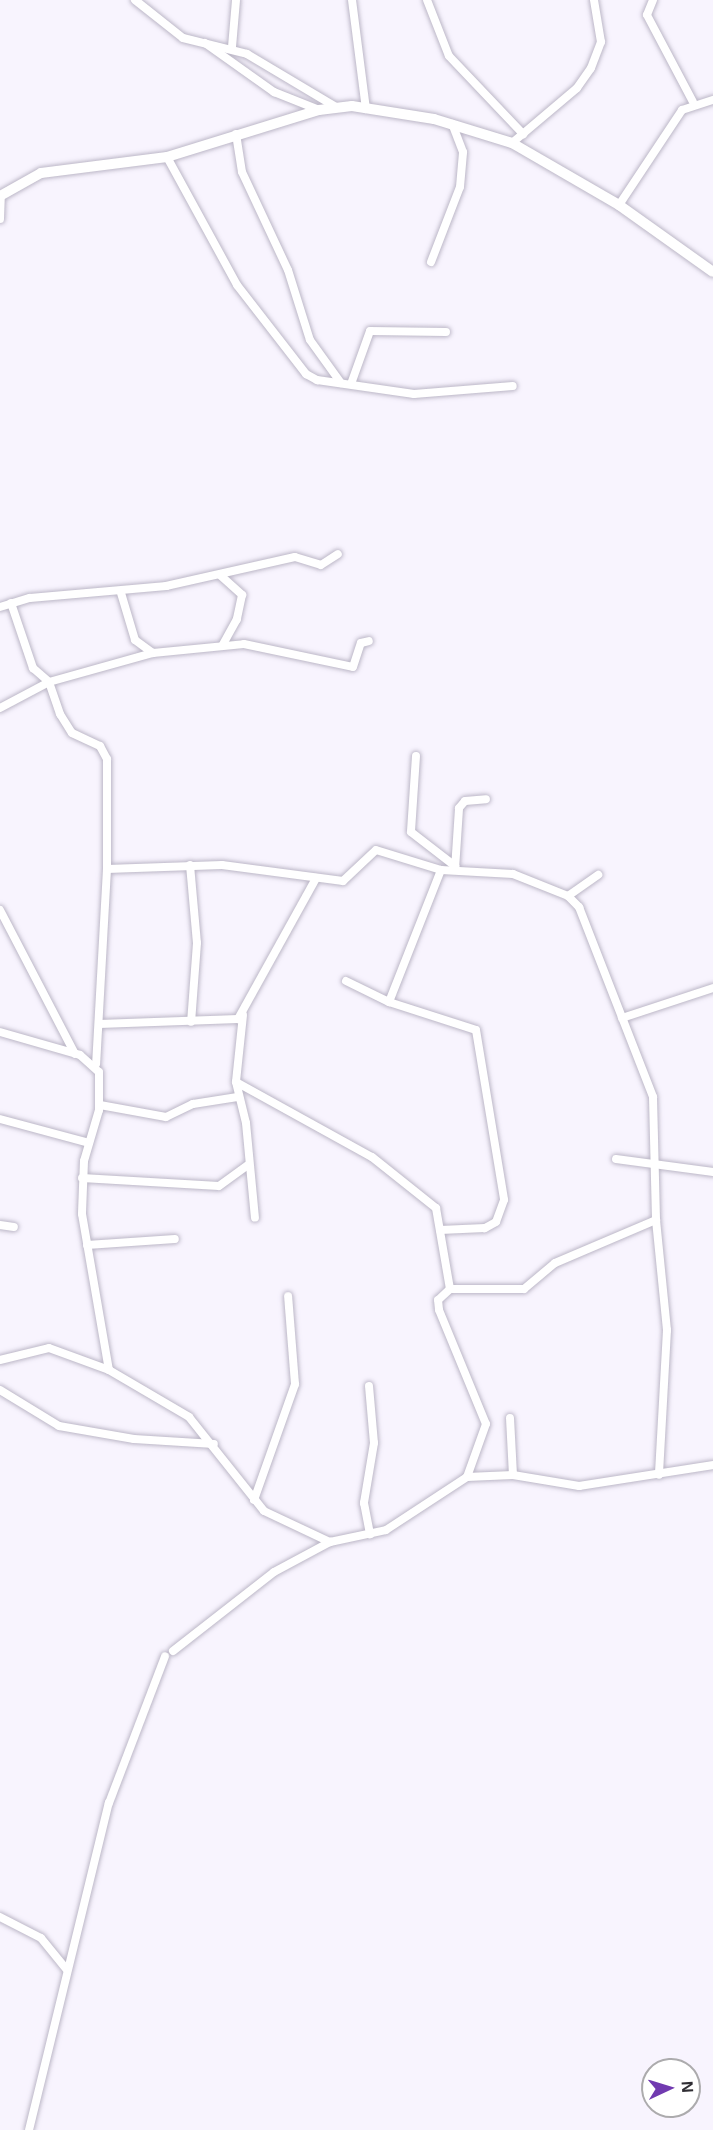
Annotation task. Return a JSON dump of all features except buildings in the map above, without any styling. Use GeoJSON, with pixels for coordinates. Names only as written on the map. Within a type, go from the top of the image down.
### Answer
{"type":"FeatureCollection","features":[{"type":"Feature","properties":{"kind":"street"},"geometry":{"type":"LineString","coordinates":[[135,0],[181,36],[232,47],[301,81],[336,107]]}},
{"type":"Feature","properties":{"kind":"street"},"geometry":{"type":"LineString","coordinates":[[232,47],[236,0]]}},
{"type":"Feature","properties":{"kind":"street"},"geometry":{"type":"LineString","coordinates":[[352,0],[366,108]]}},
{"type":"Feature","properties":{"kind":"street"},"geometry":{"type":"LineString","coordinates":[[428,0],[449,56],[523,134]]}},
{"type":"Feature","properties":{"kind":"street"},"geometry":{"type":"LineString","coordinates":[[512,142],[577,88],[591,68],[601,42],[594,0]]}},
{"type":"Feature","properties":{"kind":"street"},"geometry":{"type":"LineString","coordinates":[[653,0],[647,15],[693,102]]}},
{"type":"Feature","properties":{"kind":"street"},"geometry":{"type":"LineString","coordinates":[[205,43],[274,92],[319,110]]}},
{"type":"Feature","properties":{"kind":"street"},"geometry":{"type":"LineString","coordinates":[[619,205],[669,126],[693,102],[713,100]]}},
{"type":"Feature","properties":{"kind":"street"},"geometry":{"type":"LineString","coordinates":[[0,219],[1,195],[41,173],[167,157],[319,110],[336,107],[366,108],[452,124],[512,142],[619,205],[713,272]]}},
{"type":"Feature","properties":{"kind":"street"},"geometry":{"type":"LineString","coordinates":[[431,262],[460,188],[463,152],[452,124]]}},
{"type":"Feature","properties":{"kind":"street"},"geometry":{"type":"LineString","coordinates":[[236,134],[242,172],[288,270],[310,340],[346,383]]}},
{"type":"Feature","properties":{"kind":"street"},"geometry":{"type":"LineString","coordinates":[[167,157],[237,285],[306,374],[346,383],[431,394],[513,386]]}},
{"type":"Feature","properties":{"kind":"street"},"geometry":{"type":"LineString","coordinates":[[346,383],[370,331],[446,332]]}},
{"type":"Feature","properties":{"kind":"street"},"geometry":{"type":"LineString","coordinates":[[0,607],[10,603],[121,593],[219,575],[295,557],[321,565],[339,554]]}},
{"type":"Feature","properties":{"kind":"street"},"geometry":{"type":"LineString","coordinates":[[219,575],[242,595],[237,619],[224,644]]}},
{"type":"Feature","properties":{"kind":"street"},"geometry":{"type":"LineString","coordinates":[[121,593],[135,640],[153,653]]}},
{"type":"Feature","properties":{"kind":"street"},"geometry":{"type":"LineString","coordinates":[[10,603],[33,668],[49,682],[72,733],[93,741],[107,759],[107,869],[96,1064],[100,1105],[82,1178],[87,1245],[108,1370]]}},
{"type":"Feature","properties":{"kind":"street"},"geometry":{"type":"LineString","coordinates":[[0,708],[49,682],[153,653],[224,644],[275,649],[353,667],[361,643],[369,641]]}},
{"type":"Feature","properties":{"kind":"street"},"geometry":{"type":"LineString","coordinates":[[416,756],[409,827],[455,868]]}},
{"type":"Feature","properties":{"kind":"street"},"geometry":{"type":"LineString","coordinates":[[455,868],[459,808],[465,801],[486,799]]}},
{"type":"Feature","properties":{"kind":"street"},"geometry":{"type":"LineString","coordinates":[[107,869],[190,865],[350,880],[369,851],[376,850],[441,870],[455,868],[513,874],[568,896],[579,907],[649,1080],[656,1220],[667,1330],[659,1475]]}},
{"type":"Feature","properties":{"kind":"street"},"geometry":{"type":"LineString","coordinates":[[190,865],[197,943],[191,1023]]}},
{"type":"Feature","properties":{"kind":"street"},"geometry":{"type":"LineString","coordinates":[[389,1002],[441,870]]}},
{"type":"Feature","properties":{"kind":"street"},"geometry":{"type":"LineString","coordinates":[[568,896],[598,875]]}},
{"type":"Feature","properties":{"kind":"street"},"geometry":{"type":"LineString","coordinates":[[255,1218],[236,1082],[243,1015],[316,878]]}},
{"type":"Feature","properties":{"kind":"street"},"geometry":{"type":"LineString","coordinates":[[0,910],[75,1054]]}},
{"type":"Feature","properties":{"kind":"street"},"geometry":{"type":"LineString","coordinates":[[346,981],[389,1002],[470,1024],[477,1035],[504,1200],[496,1222],[485,1228],[440,1230]]}},
{"type":"Feature","properties":{"kind":"street"},"geometry":{"type":"LineString","coordinates":[[622,1018],[713,988]]}},
{"type":"Feature","properties":{"kind":"street"},"geometry":{"type":"LineString","coordinates":[[99,1024],[191,1023],[243,1015]]}},
{"type":"Feature","properties":{"kind":"street"},"geometry":{"type":"LineString","coordinates":[[0,1032],[75,1054],[96,1064]]}},
{"type":"Feature","properties":{"kind":"street"},"geometry":{"type":"LineString","coordinates":[[236,1082],[372,1157],[436,1208],[450,1289]]}},
{"type":"Feature","properties":{"kind":"street"},"geometry":{"type":"LineString","coordinates":[[100,1105],[166,1118],[193,1104],[237,1097]]}},
{"type":"Feature","properties":{"kind":"street"},"geometry":{"type":"LineString","coordinates":[[0,1119],[89,1143]]}},
{"type":"Feature","properties":{"kind":"street"},"geometry":{"type":"LineString","coordinates":[[616,1159],[713,1172]]}},
{"type":"Feature","properties":{"kind":"street"},"geometry":{"type":"LineString","coordinates":[[82,1178],[219,1186],[249,1164]]}},
{"type":"Feature","properties":{"kind":"street"},"geometry":{"type":"LineString","coordinates":[[467,1477],[486,1424],[439,1310],[438,1300],[450,1289],[524,1289],[555,1263],[656,1220]]}},
{"type":"Feature","properties":{"kind":"street"},"geometry":{"type":"LineString","coordinates":[[0,1225],[14,1227]]}},
{"type":"Feature","properties":{"kind":"street"},"geometry":{"type":"LineString","coordinates":[[87,1245],[175,1239]]}},
{"type":"Feature","properties":{"kind":"street"},"geometry":{"type":"LineString","coordinates":[[254,1500],[295,1384],[288,1296]]}},
{"type":"Feature","properties":{"kind":"street"},"geometry":{"type":"LineString","coordinates":[[0,1360],[49,1348],[108,1370],[176,1408],[214,1444],[254,1500],[272,1517],[330,1542]]}},
{"type":"Feature","properties":{"kind":"street"},"geometry":{"type":"LineString","coordinates":[[369,1386],[374,1443],[364,1503],[370,1534]]}},
{"type":"Feature","properties":{"kind":"street"},"geometry":{"type":"LineString","coordinates":[[0,1390],[59,1426],[134,1439],[214,1444]]}},
{"type":"Feature","properties":{"kind":"street"},"geometry":{"type":"LineString","coordinates":[[510,1418],[513,1475]]}},
{"type":"Feature","properties":{"kind":"street"},"geometry":{"type":"LineString","coordinates":[[173,1651],[273,1572],[330,1542],[370,1534],[408,1519],[467,1477],[513,1475],[579,1486],[713,1465]]}},
{"type":"Feature","properties":{"kind":"street"},"geometry":{"type":"LineString","coordinates":[[29,2130],[109,1803],[165,1656]]}},
{"type":"Feature","properties":{"kind":"street"},"geometry":{"type":"LineString","coordinates":[[0,1917],[41,1938],[67,1970]]}}]}
